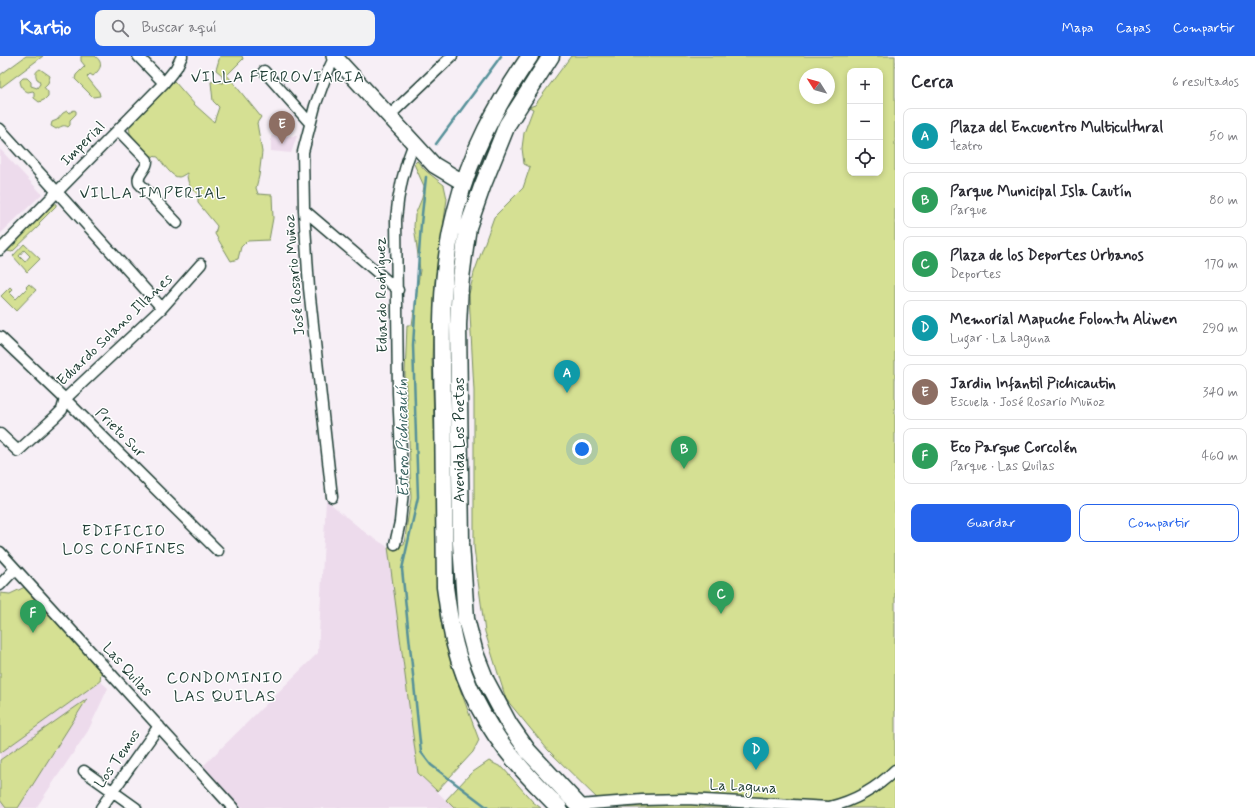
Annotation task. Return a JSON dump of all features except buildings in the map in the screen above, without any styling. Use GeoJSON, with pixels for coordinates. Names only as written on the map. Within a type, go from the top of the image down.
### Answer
{"type":"FeatureCollection","features":[{"type":"Feature","properties":{"kind":"main road","name":"Avenida Los Poetas"},"geometry":{"type":"LineString","coordinates":[[530,56],[513,81],[492,117],[473,156],[456,209],[447,254],[441,319],[445,587],[455,646],[464,675],[484,717],[517,764],[559,808]]}},
{"type":"Feature","properties":{"kind":"main road","name":"Avenida Los Poetas"},"geometry":{"type":"LineString","coordinates":[[551,56],[507,124],[490,163],[468,227],[461,273],[458,325],[461,543],[466,619],[474,653],[492,695],[509,724],[528,751],[580,807]]}},
{"type":"Feature","properties":{"kind":"main road"},"geometry":{"type":"LineString","coordinates":[[464,183],[466,185],[471,208],[468,227]]}},
{"type":"Feature","properties":{"kind":"street"},"geometry":{"type":"LineString","coordinates":[[138,56],[164,84]]}},
{"type":"Feature","properties":{"kind":"street","name":"Imperial"},"geometry":{"type":"LineString","coordinates":[[0,250],[164,84],[176,68],[182,56]]}},
{"type":"Feature","properties":{"kind":"street"},"geometry":{"type":"LineString","coordinates":[[335,56],[434,164],[464,183]]}},
{"type":"Feature","properties":{"kind":"street","name":"José Rosario Muñoz"},"geometry":{"type":"LineString","coordinates":[[332,497],[309,288],[304,210],[303,152],[310,123],[321,89],[335,56]]}},
{"type":"Feature","properties":{"kind":"street"},"geometry":{"type":"LineString","coordinates":[[390,116],[452,56]]}},
{"type":"Feature","properties":{"kind":"street"},"geometry":{"type":"LineString","coordinates":[[264,71],[310,123]]}},
{"type":"Feature","properties":{"kind":"street"},"geometry":{"type":"LineString","coordinates":[[0,129],[162,308]]}},
{"type":"Feature","properties":{"kind":"street"},"geometry":{"type":"LineString","coordinates":[[118,130],[147,160],[146,166],[139,176],[139,183],[177,223]]}},
{"type":"Feature","properties":{"kind":"street","name":"Eduardo Rodríguez"},"geometry":{"type":"LineString","coordinates":[[395,544],[400,522],[403,490],[398,393],[396,219],[397,203],[406,161],[414,143]]}},
{"type":"Feature","properties":{"kind":"street"},"geometry":{"type":"LineString","coordinates":[[304,210],[398,290]]}},
{"type":"Feature","properties":{"kind":"street","name":"Eduardo Solano Illanes"},"geometry":{"type":"LineString","coordinates":[[0,434],[18,452],[55,418],[62,410],[65,399],[162,308],[201,264]]}},
{"type":"Feature","properties":{"kind":"street","name":"Prieto Sur"},"geometry":{"type":"LineString","coordinates":[[0,337],[65,399],[218,551]]}},
{"type":"Feature","properties":{"kind":"street","name":"Las Quilas"},"geometry":{"type":"LineString","coordinates":[[0,552],[233,808]]}},
{"type":"Feature","properties":{"kind":"street"},"geometry":{"type":"LineString","coordinates":[[0,585],[15,569]]}},
{"type":"Feature","properties":{"kind":"street","name":"Los Temos"},"geometry":{"type":"LineString","coordinates":[[101,808],[159,726]]}},
{"type":"Feature","properties":{"kind":"street","name":"La Laguna"},"geometry":{"type":"LineString","coordinates":[[580,807],[642,800],[687,799],[829,806],[840,804],[861,796],[880,784],[895,770]]}},
{"type":"Feature","properties":{"kind":"street"},"geometry":{"type":"LineString","coordinates":[[84,771],[136,808]]}},
{"type":"Feature","properties":{"kind":"shaded area"},"geometry":{"type":"Polygon","coordinates":[[[271,136],[297,136],[291,153],[271,151],[271,136]]]}},
{"type":"Feature","properties":{"kind":"shaded area"},"geometry":{"type":"Polygon","coordinates":[[[0,149],[42,194],[0,234],[0,149]]]}},
{"type":"Feature","properties":{"kind":"shaded area"},"geometry":{"type":"Polygon","coordinates":[[[326,500],[367,534],[388,547],[418,773],[454,808],[241,808],[203,766],[318,653],[326,500]]]}},
{"type":"Feature","properties":{"kind":"shaded area"},"geometry":{"type":"Polygon","coordinates":[[[100,681],[108,688],[88,731],[36,808],[0,808],[0,753],[100,681]]]}},
{"type":"Feature","properties":{"kind":"green space"},"geometry":{"type":"Polygon","coordinates":[[[26,56],[43,56],[0,88],[0,75],[26,56]]]}},
{"type":"Feature","properties":{"kind":"green space"},"geometry":{"type":"Polygon","coordinates":[[[81,56],[95,56],[100,61],[100,68],[98,71],[93,76],[90,74],[87,77],[99,92],[100,96],[93,97],[75,79],[76,75],[85,66],[81,61],[81,56]]]}},
{"type":"Feature","properties":{"kind":"green space"},"geometry":{"type":"Polygon","coordinates":[[[220,56],[242,56],[243,59],[227,75],[261,117],[257,123],[262,152],[256,188],[258,194],[272,195],[273,218],[269,240],[247,241],[241,247],[238,259],[231,261],[215,234],[217,226],[198,203],[198,194],[190,185],[187,173],[180,177],[176,177],[167,169],[158,157],[152,156],[148,158],[130,133],[129,126],[174,81],[195,105],[214,122],[219,107],[213,101],[211,82],[215,81],[223,83],[222,75],[216,70],[220,56]]]}},
{"type":"Feature","properties":{"kind":"green space"},"geometry":{"type":"Polygon","coordinates":[[[571,56],[895,56],[895,808],[607,808],[548,750],[506,699],[485,632],[474,547],[474,391],[469,294],[474,273],[494,217],[523,188],[530,167],[524,164],[522,148],[524,133],[533,109],[529,107],[535,105],[571,56]]]}},
{"type":"Feature","properties":{"kind":"green space"},"geometry":{"type":"Polygon","coordinates":[[[40,69],[50,76],[48,83],[44,87],[48,92],[48,96],[39,102],[34,98],[34,92],[28,92],[25,90],[20,81],[23,78],[27,78],[31,82],[31,86],[37,88],[40,84],[36,73],[40,69]]]}},
{"type":"Feature","properties":{"kind":"green space"},"geometry":{"type":"Polygon","coordinates":[[[74,110],[76,111],[76,114],[70,120],[70,125],[68,127],[63,126],[56,129],[51,126],[52,122],[57,120],[63,113],[67,111],[69,113],[74,110]]]}},
{"type":"Feature","properties":{"kind":"green space"},"geometry":{"type":"Polygon","coordinates":[[[417,161],[426,171],[444,185],[447,199],[435,282],[432,359],[437,569],[440,618],[457,681],[479,740],[473,752],[437,791],[418,773],[388,547],[404,544],[411,498],[405,374],[407,325],[412,325],[420,270],[414,226],[415,215],[422,198],[424,186],[414,164],[417,161]]]}},
{"type":"Feature","properties":{"kind":"green space"},"geometry":{"type":"Polygon","coordinates":[[[53,203],[56,204],[56,206],[39,223],[40,225],[12,252],[7,251],[7,249],[53,203]]]}},
{"type":"Feature","properties":{"kind":"green space"},"geometry":{"type":"Polygon","coordinates":[[[24,244],[40,259],[27,272],[13,256],[24,244]],[[24,250],[19,256],[25,262],[30,256],[24,250]]]}},
{"type":"Feature","properties":{"kind":"green space"},"geometry":{"type":"Polygon","coordinates":[[[29,284],[36,290],[16,311],[1,296],[10,287],[12,289],[9,292],[16,299],[29,284]]]}},
{"type":"Feature","properties":{"kind":"green space"},"geometry":{"type":"Polygon","coordinates":[[[25,587],[101,672],[100,681],[0,753],[0,593],[10,594],[25,587]]]}},
{"type":"Feature","properties":{"kind":"green space"},"geometry":{"type":"Polygon","coordinates":[[[87,699],[18,808],[6,808],[0,800],[0,760],[87,699]]]}},
{"type":"Feature","properties":{"kind":"green space"},"geometry":{"type":"Polygon","coordinates":[[[489,761],[503,768],[533,802],[541,808],[454,808],[446,800],[470,774],[489,761]]]}},
{"type":"Feature","properties":{"kind":"waterway","name":"Estero Pichicautín"},"geometry":{"type":"LineString","coordinates":[[436,144],[501,56]]}},
{"type":"Feature","properties":{"kind":"waterway","name":"Estero Pichicautín"},"geometry":{"type":"LineString","coordinates":[[426,177],[421,224],[413,345],[418,497],[402,569],[421,752],[431,765],[488,808]]}},
{"type":"Feature","properties":{"kind":"place","name":"Jardin Infantil Pichicautin"},"geometry":{"type":"Point","coordinates":[282,144]}},
{"type":"Feature","properties":{"kind":"place","name":"Plaza del Encuentro Multicultural"},"geometry":{"type":"Point","coordinates":[567,393]}},
{"type":"Feature","properties":{"kind":"place","name":"Parque Municipal Isla Cautín"},"geometry":{"type":"Point","coordinates":[684,469]}},
{"type":"Feature","properties":{"kind":"place","name":"Plaza de los Deportes Urbanos"},"geometry":{"type":"Point","coordinates":[721,614]}},
{"type":"Feature","properties":{"kind":"place","name":"Eco Parque Corcolén"},"geometry":{"type":"Point","coordinates":[33,633]}},
{"type":"Feature","properties":{"kind":"place","name":"Memorial Mapuche Folontu Aliwen"},"geometry":{"type":"Point","coordinates":[756,770]}},
{"type":"Feature","properties":{"kind":"district","name":"VILLA FERROVIARIA"},"geometry":{"type":"Point","coordinates":[278,77]}},
{"type":"Feature","properties":{"kind":"district","name":"VILLA IMPERIAL"},"geometry":{"type":"Point","coordinates":[153,193]}},
{"type":"Feature","properties":{"kind":"district","name":"EDIFICIO LOS CONFINES"},"geometry":{"type":"Point","coordinates":[124,540]}},
{"type":"Feature","properties":{"kind":"district","name":"CONDOMINIO LAS QUILAS"},"geometry":{"type":"Point","coordinates":[225,687]}}]}
